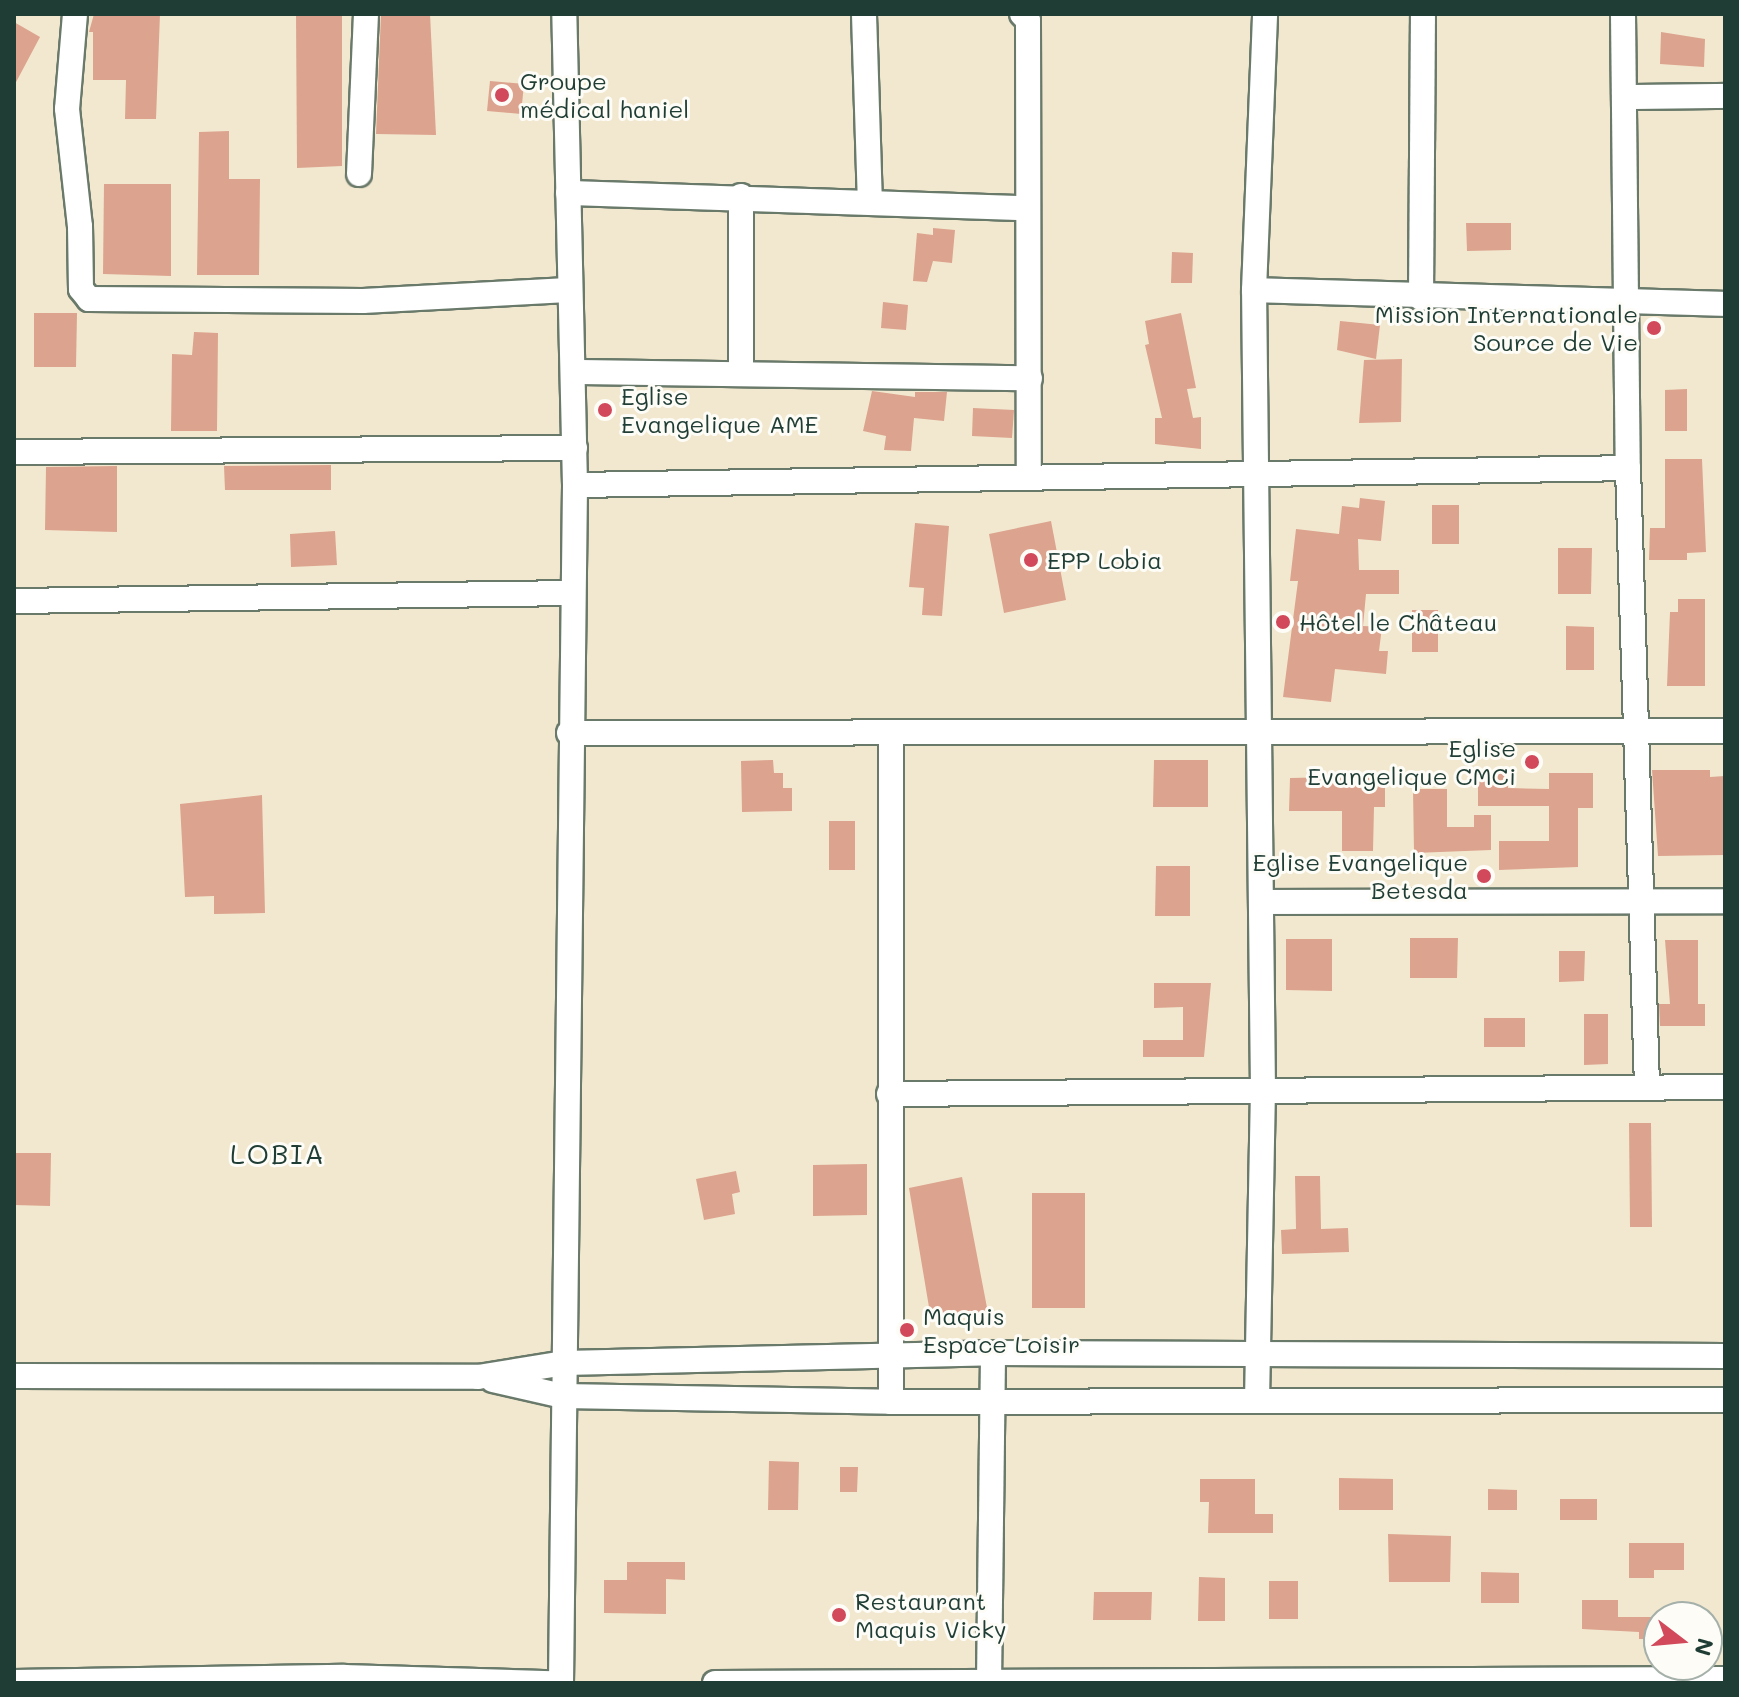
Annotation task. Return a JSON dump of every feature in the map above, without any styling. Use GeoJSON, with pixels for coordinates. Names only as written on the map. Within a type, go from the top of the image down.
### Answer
{"type":"FeatureCollection","features":[{"type":"Feature","properties":{"kind":"street"},"geometry":{"type":"LineString","coordinates":[[75,14],[67,109],[80,226],[81,289],[89,299],[363,301],[568,290]]}},
{"type":"Feature","properties":{"kind":"street"},"geometry":{"type":"LineString","coordinates":[[359,174],[366,14]]}},
{"type":"Feature","properties":{"kind":"street"},"geometry":{"type":"LineString","coordinates":[[561,1683],[569,733],[575,485],[574,372],[568,290],[564,14]]}},
{"type":"Feature","properties":{"kind":"street"},"geometry":{"type":"LineString","coordinates":[[864,14],[870,202]]}},
{"type":"Feature","properties":{"kind":"street"},"geometry":{"type":"LineString","coordinates":[[1022,14],[1028,20],[1029,476]]}},
{"type":"Feature","properties":{"kind":"street"},"geometry":{"type":"LineString","coordinates":[[1257,1401],[1263,1091],[1254,290],[1265,14]]}},
{"type":"Feature","properties":{"kind":"street"},"geometry":{"type":"LineString","coordinates":[[1421,298],[1423,14]]}},
{"type":"Feature","properties":{"kind":"street"},"geometry":{"type":"LineString","coordinates":[[1623,14],[1628,468],[1647,1087]]}},
{"type":"Feature","properties":{"kind":"street"},"geometry":{"type":"LineString","coordinates":[[1624,97],[1725,96]]}},
{"type":"Feature","properties":{"kind":"street"},"geometry":{"type":"LineString","coordinates":[[568,193],[741,196],[1028,208]]}},
{"type":"Feature","properties":{"kind":"street"},"geometry":{"type":"LineString","coordinates":[[741,196],[741,373]]}},
{"type":"Feature","properties":{"kind":"street"},"geometry":{"type":"LineString","coordinates":[[1254,290],[1421,298],[1725,304]]}},
{"type":"Feature","properties":{"kind":"street"},"geometry":{"type":"LineString","coordinates":[[574,372],[1030,378]]}},
{"type":"Feature","properties":{"kind":"street"},"geometry":{"type":"LineString","coordinates":[[14,452],[575,448]]}},
{"type":"Feature","properties":{"kind":"street"},"geometry":{"type":"LineString","coordinates":[[575,485],[1628,468]]}},
{"type":"Feature","properties":{"kind":"street"},"geometry":{"type":"LineString","coordinates":[[14,601],[573,593]]}},
{"type":"Feature","properties":{"kind":"street"},"geometry":{"type":"LineString","coordinates":[[569,733],[1725,731]]}},
{"type":"Feature","properties":{"kind":"street"},"geometry":{"type":"LineString","coordinates":[[891,733],[891,1402]]}},
{"type":"Feature","properties":{"kind":"street"},"geometry":{"type":"LineString","coordinates":[[1261,902],[1725,901]]}},
{"type":"Feature","properties":{"kind":"street"},"geometry":{"type":"LineString","coordinates":[[889,1094],[1725,1087]]}},
{"type":"Feature","properties":{"kind":"street"},"geometry":{"type":"LineString","coordinates":[[989,1681],[993,1353]]}},
{"type":"Feature","properties":{"kind":"street"},"geometry":{"type":"LineString","coordinates":[[14,1376],[478,1377],[564,1363],[889,1358],[993,1353],[1256,1357],[1725,1356]]}},
{"type":"Feature","properties":{"kind":"street"},"geometry":{"type":"LineString","coordinates":[[1670,1355],[1673,1400]]}},
{"type":"Feature","properties":{"kind":"street"},"geometry":{"type":"LineString","coordinates":[[478,1377],[563,1396],[891,1402],[1725,1400]]}},
{"type":"Feature","properties":{"kind":"street"},"geometry":{"type":"LineString","coordinates":[[715,1683],[1725,1679]]}},
{"type":"Feature","properties":{"kind":"street"},"geometry":{"type":"LineString","coordinates":[[14,1682],[344,1680],[552,1683]]}},
{"type":"Feature","properties":{"kind":"building"},"geometry":{"type":"Polygon","coordinates":[[[94,14],[160,14],[156,119],[125,119],[126,80],[93,80],[93,32],[89,32],[94,14]]]}},
{"type":"Feature","properties":{"kind":"building"},"geometry":{"type":"Polygon","coordinates":[[[296,14],[342,14],[342,166],[297,168],[296,14]]]}},
{"type":"Feature","properties":{"kind":"building"},"geometry":{"type":"Polygon","coordinates":[[[381,14],[430,14],[436,135],[376,134],[381,14]]]}},
{"type":"Feature","properties":{"kind":"building"},"geometry":{"type":"Polygon","coordinates":[[[14,22],[40,37],[14,86],[14,22]]]}},
{"type":"Feature","properties":{"kind":"building"},"geometry":{"type":"Polygon","coordinates":[[[1661,32],[1705,39],[1704,67],[1660,64],[1661,32]]]}},
{"type":"Feature","properties":{"kind":"building"},"geometry":{"type":"Polygon","coordinates":[[[490,81],[524,84],[521,114],[487,111],[490,81]]]}},
{"type":"Feature","properties":{"kind":"building"},"geometry":{"type":"Polygon","coordinates":[[[229,131],[229,179],[260,179],[259,275],[197,275],[199,132],[229,131]]]}},
{"type":"Feature","properties":{"kind":"building"},"geometry":{"type":"Polygon","coordinates":[[[104,184],[171,184],[171,276],[103,274],[104,184]]]}},
{"type":"Feature","properties":{"kind":"building"},"geometry":{"type":"Polygon","coordinates":[[[1466,223],[1511,223],[1511,250],[1467,251],[1466,223]]]}},
{"type":"Feature","properties":{"kind":"building"},"geometry":{"type":"Polygon","coordinates":[[[933,228],[955,230],[952,263],[933,261],[927,282],[913,281],[917,233],[933,235],[933,228]]]}},
{"type":"Feature","properties":{"kind":"building"},"geometry":{"type":"Polygon","coordinates":[[[1172,252],[1193,253],[1192,283],[1171,283],[1172,252]]]}},
{"type":"Feature","properties":{"kind":"building"},"geometry":{"type":"Polygon","coordinates":[[[883,302],[908,305],[906,330],[881,328],[883,302]]]}},
{"type":"Feature","properties":{"kind":"building"},"geometry":{"type":"Polygon","coordinates":[[[34,313],[77,313],[76,367],[34,367],[34,313]]]}},
{"type":"Feature","properties":{"kind":"building"},"geometry":{"type":"Polygon","coordinates":[[[1181,313],[1196,388],[1187,389],[1193,418],[1201,417],[1201,449],[1155,444],[1155,418],[1162,418],[1145,345],[1149,344],[1145,321],[1181,313]]]}},
{"type":"Feature","properties":{"kind":"building"},"geometry":{"type":"Polygon","coordinates":[[[1340,321],[1380,325],[1376,359],[1337,350],[1340,321]]]}},
{"type":"Feature","properties":{"kind":"building"},"geometry":{"type":"Polygon","coordinates":[[[194,332],[218,333],[217,431],[171,431],[172,354],[192,355],[194,332]]]}},
{"type":"Feature","properties":{"kind":"building"},"geometry":{"type":"Polygon","coordinates":[[[1402,359],[1401,422],[1359,423],[1364,360],[1402,359]]]}},
{"type":"Feature","properties":{"kind":"building"},"geometry":{"type":"Polygon","coordinates":[[[1687,389],[1687,431],[1665,431],[1665,390],[1687,389]]]}},
{"type":"Feature","properties":{"kind":"building"},"geometry":{"type":"Polygon","coordinates":[[[872,391],[915,397],[915,392],[947,392],[944,421],[914,418],[911,451],[884,450],[886,436],[863,431],[872,391]]]}},
{"type":"Feature","properties":{"kind":"building"},"geometry":{"type":"Polygon","coordinates":[[[973,408],[1014,410],[1012,438],[972,436],[973,408]]]}},
{"type":"Feature","properties":{"kind":"building"},"geometry":{"type":"Polygon","coordinates":[[[1665,459],[1702,459],[1706,552],[1687,553],[1687,560],[1649,560],[1650,528],[1665,528],[1665,459]]]}},
{"type":"Feature","properties":{"kind":"building"},"geometry":{"type":"Polygon","coordinates":[[[331,465],[331,490],[225,490],[224,466],[331,465]]]}},
{"type":"Feature","properties":{"kind":"building"},"geometry":{"type":"Polygon","coordinates":[[[117,466],[117,532],[45,530],[46,467],[117,466]]]}},
{"type":"Feature","properties":{"kind":"building"},"geometry":{"type":"Polygon","coordinates":[[[1360,498],[1385,501],[1381,541],[1358,539],[1359,570],[1399,570],[1399,594],[1366,594],[1363,626],[1382,627],[1379,651],[1388,651],[1386,674],[1335,669],[1331,702],[1283,697],[1298,581],[1290,581],[1296,529],[1339,534],[1342,506],[1359,508],[1360,498]]]}},
{"type":"Feature","properties":{"kind":"building"},"geometry":{"type":"Polygon","coordinates":[[[1432,505],[1459,505],[1459,544],[1432,544],[1432,505]]]}},
{"type":"Feature","properties":{"kind":"building"},"geometry":{"type":"Polygon","coordinates":[[[1051,521],[1066,600],[1004,613],[989,534],[1051,521]]]}},
{"type":"Feature","properties":{"kind":"building"},"geometry":{"type":"Polygon","coordinates":[[[915,523],[949,526],[942,616],[922,615],[924,588],[909,587],[915,523]]]}},
{"type":"Feature","properties":{"kind":"building"},"geometry":{"type":"Polygon","coordinates":[[[335,531],[337,565],[291,567],[290,534],[335,531]]]}},
{"type":"Feature","properties":{"kind":"building"},"geometry":{"type":"Polygon","coordinates":[[[1558,548],[1592,548],[1591,594],[1558,594],[1558,548]]]}},
{"type":"Feature","properties":{"kind":"building"},"geometry":{"type":"Polygon","coordinates":[[[1678,599],[1705,599],[1705,686],[1667,686],[1670,612],[1678,612],[1678,599]]]}},
{"type":"Feature","properties":{"kind":"building"},"geometry":{"type":"Polygon","coordinates":[[[1412,610],[1438,610],[1438,652],[1412,652],[1412,610]]]}},
{"type":"Feature","properties":{"kind":"building"},"geometry":{"type":"Polygon","coordinates":[[[1566,626],[1594,627],[1594,670],[1566,670],[1566,626]]]}},
{"type":"Feature","properties":{"kind":"building"},"geometry":{"type":"Polygon","coordinates":[[[773,760],[774,773],[783,773],[783,788],[792,788],[792,811],[742,812],[741,761],[773,760]]]}},
{"type":"Feature","properties":{"kind":"building"},"geometry":{"type":"Polygon","coordinates":[[[1154,760],[1208,760],[1208,807],[1153,807],[1154,760]]]}},
{"type":"Feature","properties":{"kind":"building"},"geometry":{"type":"Polygon","coordinates":[[[1652,770],[1710,770],[1710,777],[1725,776],[1725,855],[1658,856],[1652,770]]]}},
{"type":"Feature","properties":{"kind":"building"},"geometry":{"type":"Polygon","coordinates":[[[1478,772],[1508,772],[1508,788],[1549,789],[1549,773],[1593,773],[1593,808],[1578,808],[1578,867],[1499,870],[1499,841],[1549,841],[1549,806],[1478,806],[1478,772]]]}},
{"type":"Feature","properties":{"kind":"building"},"geometry":{"type":"Polygon","coordinates":[[[1385,776],[1385,807],[1374,807],[1373,851],[1342,851],[1342,811],[1289,811],[1290,778],[1385,776]]]}},
{"type":"Feature","properties":{"kind":"building"},"geometry":{"type":"Polygon","coordinates":[[[1413,789],[1447,789],[1447,827],[1474,827],[1474,815],[1491,815],[1491,850],[1414,853],[1413,789]]]}},
{"type":"Feature","properties":{"kind":"building"},"geometry":{"type":"Polygon","coordinates":[[[262,795],[265,913],[214,914],[214,896],[185,897],[180,804],[262,795]]]}},
{"type":"Feature","properties":{"kind":"building"},"geometry":{"type":"Polygon","coordinates":[[[829,821],[855,821],[855,870],[829,870],[829,821]]]}},
{"type":"Feature","properties":{"kind":"building"},"geometry":{"type":"Polygon","coordinates":[[[1156,866],[1190,866],[1190,916],[1155,916],[1156,866]]]}},
{"type":"Feature","properties":{"kind":"building"},"geometry":{"type":"Polygon","coordinates":[[[1410,938],[1458,938],[1457,978],[1410,978],[1410,938]]]}},
{"type":"Feature","properties":{"kind":"building"},"geometry":{"type":"Polygon","coordinates":[[[1286,939],[1332,939],[1332,991],[1286,990],[1286,939]]]}},
{"type":"Feature","properties":{"kind":"building"},"geometry":{"type":"Polygon","coordinates":[[[1665,940],[1698,940],[1698,1004],[1705,1004],[1705,1026],[1660,1026],[1659,1004],[1670,1004],[1665,940]]]}},
{"type":"Feature","properties":{"kind":"building"},"geometry":{"type":"Polygon","coordinates":[[[1559,951],[1585,951],[1584,981],[1559,982],[1559,951]]]}},
{"type":"Feature","properties":{"kind":"building"},"geometry":{"type":"Polygon","coordinates":[[[1154,983],[1211,983],[1204,1057],[1143,1057],[1143,1040],[1183,1040],[1183,1007],[1154,1008],[1154,983]]]}},
{"type":"Feature","properties":{"kind":"building"},"geometry":{"type":"Polygon","coordinates":[[[1584,1014],[1608,1014],[1608,1064],[1584,1065],[1584,1014]]]}},
{"type":"Feature","properties":{"kind":"building"},"geometry":{"type":"Polygon","coordinates":[[[1484,1018],[1525,1018],[1525,1047],[1484,1047],[1484,1018]]]}},
{"type":"Feature","properties":{"kind":"building"},"geometry":{"type":"Polygon","coordinates":[[[1629,1123],[1651,1123],[1652,1227],[1630,1227],[1629,1123]]]}},
{"type":"Feature","properties":{"kind":"building"},"geometry":{"type":"Polygon","coordinates":[[[14,1153],[51,1153],[50,1206],[14,1205],[14,1153]]]}},
{"type":"Feature","properties":{"kind":"building"},"geometry":{"type":"Polygon","coordinates":[[[867,1164],[867,1215],[813,1216],[813,1165],[867,1164]]]}},
{"type":"Feature","properties":{"kind":"building"},"geometry":{"type":"Polygon","coordinates":[[[736,1171],[740,1192],[732,1194],[735,1214],[704,1220],[696,1179],[736,1171]]]}},
{"type":"Feature","properties":{"kind":"building"},"geometry":{"type":"Polygon","coordinates":[[[1295,1176],[1320,1176],[1321,1229],[1348,1228],[1349,1252],[1282,1254],[1281,1230],[1296,1229],[1295,1176]]]}},
{"type":"Feature","properties":{"kind":"building"},"geometry":{"type":"Polygon","coordinates":[[[962,1177],[989,1318],[973,1321],[971,1311],[931,1319],[909,1188],[962,1177]]]}},
{"type":"Feature","properties":{"kind":"building"},"geometry":{"type":"Polygon","coordinates":[[[1032,1193],[1085,1193],[1085,1308],[1032,1308],[1032,1193]]]}},
{"type":"Feature","properties":{"kind":"building"},"geometry":{"type":"Polygon","coordinates":[[[769,1461],[799,1462],[798,1510],[768,1510],[769,1461]]]}},
{"type":"Feature","properties":{"kind":"building"},"geometry":{"type":"Polygon","coordinates":[[[840,1467],[858,1467],[857,1492],[840,1492],[840,1467]]]}},
{"type":"Feature","properties":{"kind":"building"},"geometry":{"type":"Polygon","coordinates":[[[1339,1478],[1393,1479],[1393,1510],[1339,1510],[1339,1478]]]}},
{"type":"Feature","properties":{"kind":"building"},"geometry":{"type":"Polygon","coordinates":[[[1200,1479],[1255,1479],[1255,1514],[1273,1514],[1273,1533],[1208,1533],[1209,1502],[1200,1502],[1200,1479]]]}},
{"type":"Feature","properties":{"kind":"building"},"geometry":{"type":"Polygon","coordinates":[[[1488,1489],[1517,1490],[1517,1510],[1488,1510],[1488,1489]]]}},
{"type":"Feature","properties":{"kind":"building"},"geometry":{"type":"Polygon","coordinates":[[[1560,1499],[1597,1499],[1597,1520],[1560,1520],[1560,1499]]]}},
{"type":"Feature","properties":{"kind":"building"},"geometry":{"type":"Polygon","coordinates":[[[1388,1534],[1451,1536],[1450,1582],[1389,1582],[1388,1534]]]}},
{"type":"Feature","properties":{"kind":"building"},"geometry":{"type":"Polygon","coordinates":[[[1629,1543],[1684,1543],[1684,1570],[1654,1570],[1654,1578],[1629,1578],[1629,1543]]]}},
{"type":"Feature","properties":{"kind":"building"},"geometry":{"type":"Polygon","coordinates":[[[627,1562],[685,1562],[685,1580],[666,1579],[666,1614],[604,1613],[604,1580],[627,1580],[627,1562]]]}},
{"type":"Feature","properties":{"kind":"building"},"geometry":{"type":"Polygon","coordinates":[[[1481,1572],[1519,1573],[1519,1603],[1481,1603],[1481,1572]]]}},
{"type":"Feature","properties":{"kind":"building"},"geometry":{"type":"Polygon","coordinates":[[[1199,1577],[1225,1578],[1225,1621],[1198,1621],[1199,1577]]]}},
{"type":"Feature","properties":{"kind":"building"},"geometry":{"type":"Polygon","coordinates":[[[1269,1581],[1298,1581],[1298,1619],[1269,1619],[1269,1581]]]}},
{"type":"Feature","properties":{"kind":"building"},"geometry":{"type":"Polygon","coordinates":[[[1094,1592],[1152,1592],[1151,1620],[1093,1620],[1094,1592]]]}},
{"type":"Feature","properties":{"kind":"building"},"geometry":{"type":"Polygon","coordinates":[[[1582,1600],[1618,1600],[1618,1617],[1643,1617],[1643,1639],[1639,1639],[1639,1632],[1582,1629],[1582,1600]]]}},
{"type":"Feature","properties":{"kind":"place","name":"Groupe médical haniel"},"geometry":{"type":"Point","coordinates":[502,95]}},
{"type":"Feature","properties":{"kind":"place","name":"Mission Internationale Source de Vie"},"geometry":{"type":"Point","coordinates":[1654,328]}},
{"type":"Feature","properties":{"kind":"place","name":"Eglise Evangelique AME"},"geometry":{"type":"Point","coordinates":[605,410]}},
{"type":"Feature","properties":{"kind":"place","name":"EPP Lobia"},"geometry":{"type":"Point","coordinates":[1031,560]}},
{"type":"Feature","properties":{"kind":"place","name":"Hôtel le Château"},"geometry":{"type":"Point","coordinates":[1283,622]}},
{"type":"Feature","properties":{"kind":"place","name":"Eglise Evangelique CMCi"},"geometry":{"type":"Point","coordinates":[1532,762]}},
{"type":"Feature","properties":{"kind":"place","name":"Eglise Evangelique Betesda"},"geometry":{"type":"Point","coordinates":[1484,876]}},
{"type":"Feature","properties":{"kind":"place","name":"Maquis Espace Loisir"},"geometry":{"type":"Point","coordinates":[907,1330]}},
{"type":"Feature","properties":{"kind":"place","name":"Restaurant Maquis Vicky"},"geometry":{"type":"Point","coordinates":[839,1615]}},
{"type":"Feature","properties":{"kind":"district","name":"LOBIA"},"geometry":{"type":"Point","coordinates":[278,1153]}}]}
